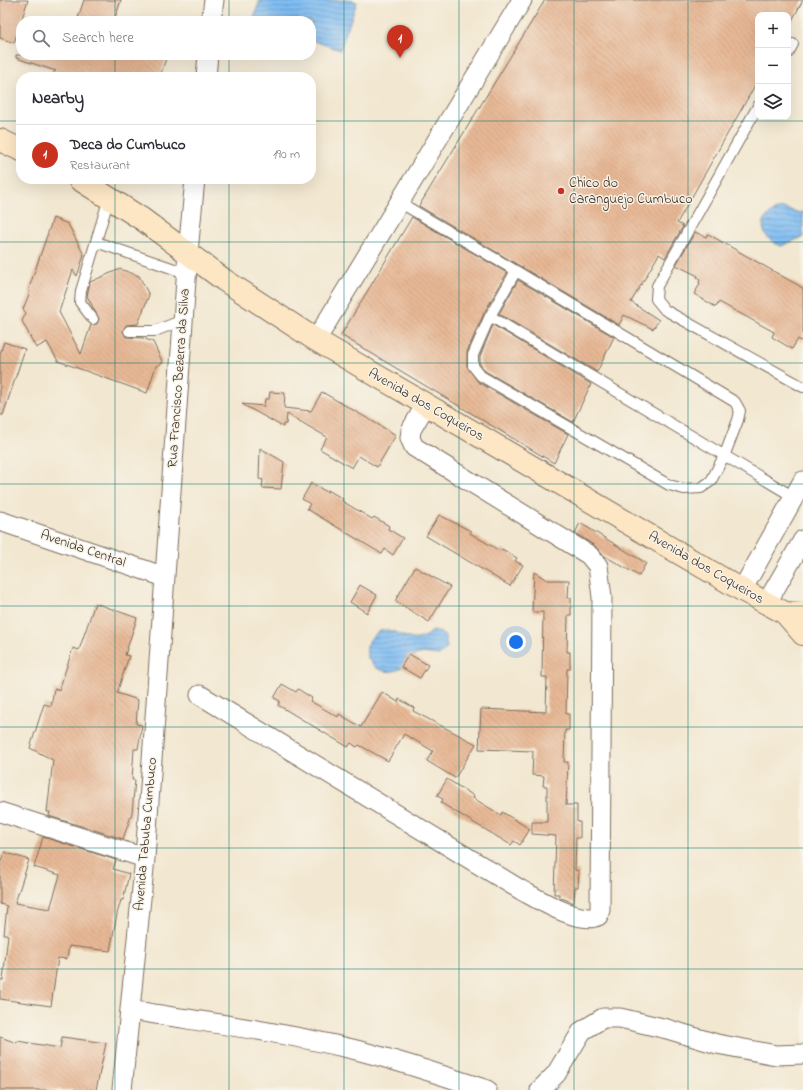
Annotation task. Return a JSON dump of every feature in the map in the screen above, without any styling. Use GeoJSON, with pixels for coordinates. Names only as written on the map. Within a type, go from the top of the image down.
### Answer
{"type":"FeatureCollection","features":[{"type":"Feature","properties":{"kind":"main road"},"geometry":{"type":"LineString","coordinates":[[0,140],[16,148]]}},
{"type":"Feature","properties":{"kind":"main road","name":"Avenida dos Coqueiros"},"geometry":{"type":"LineString","coordinates":[[87,184],[109,198],[187,262],[224,280],[316,340],[742,590],[785,610],[803,634]]}},
{"type":"Feature","properties":{"kind":"street"},"geometry":{"type":"LineString","coordinates":[[212,16],[214,0]]}},
{"type":"Feature","properties":{"kind":"street"},"geometry":{"type":"LineString","coordinates":[[316,340],[522,0]]}},
{"type":"Feature","properties":{"kind":"street"},"geometry":{"type":"LineString","coordinates":[[206,72],[208,60]]}},
{"type":"Feature","properties":{"kind":"street","name":"Rua Francisco Bezerra da Silva"},"geometry":{"type":"LineString","coordinates":[[165,577],[187,262],[195,184]]}},
{"type":"Feature","properties":{"kind":"street"},"geometry":{"type":"LineString","coordinates":[[200,696],[521,890],[555,908],[580,917],[594,918],[598,916],[600,910],[602,597],[598,566],[589,555],[414,447],[410,438],[411,430],[426,404]]}},
{"type":"Feature","properties":{"kind":"street"},"geometry":{"type":"LineString","coordinates":[[742,590],[799,489]]}},
{"type":"Feature","properties":{"kind":"street","name":"Avenida Central"},"geometry":{"type":"LineString","coordinates":[[0,521],[165,577]]}},
{"type":"Feature","properties":{"kind":"street"},"geometry":{"type":"LineString","coordinates":[[785,610],[803,540]]}},
{"type":"Feature","properties":{"kind":"street","name":"Avenida Tabuba Cumbuco"},"geometry":{"type":"LineString","coordinates":[[122,1090],[145,858],[165,577]]}},
{"type":"Feature","properties":{"kind":"street"},"geometry":{"type":"LineString","coordinates":[[0,812],[145,858]]}},
{"type":"Feature","properties":{"kind":"street"},"geometry":{"type":"LineString","coordinates":[[130,1010],[255,1029],[348,1048],[418,1067],[487,1090]]}},
{"type":"Feature","properties":{"kind":"street"},"geometry":{"type":"LineString","coordinates":[[540,1090],[556,1074],[582,1031],[603,1018],[620,1018],[667,1029],[717,1044],[776,1055],[803,1054]]}},
{"type":"Feature","properties":{"kind":"lane"},"geometry":{"type":"LineString","coordinates":[[755,111],[657,286],[656,299],[665,310],[803,388]]}},
{"type":"Feature","properties":{"kind":"lane"},"geometry":{"type":"LineString","coordinates":[[93,319],[80,302],[81,291],[109,198]]}},
{"type":"Feature","properties":{"kind":"lane"},"geometry":{"type":"LineString","coordinates":[[399,202],[516,271],[735,402],[740,411],[738,420],[711,481],[701,488],[684,489],[669,485],[481,376],[473,366],[473,355],[490,316],[516,271]]}},
{"type":"Feature","properties":{"kind":"lane"},"geometry":{"type":"LineString","coordinates":[[96,242],[187,262]]}},
{"type":"Feature","properties":{"kind":"lane"},"geometry":{"type":"LineString","coordinates":[[490,316],[724,454],[799,489]]}},
{"type":"Feature","properties":{"kind":"lane"},"geometry":{"type":"LineString","coordinates":[[129,331],[155,331],[183,320]]}},
{"type":"Feature","properties":{"kind":"water"},"geometry":{"type":"Polygon","coordinates":[[[260,0],[350,0],[357,2],[340,50],[316,42],[316,16],[254,16],[260,0]]]}},
{"type":"Feature","properties":{"kind":"water"},"geometry":{"type":"Polygon","coordinates":[[[783,208],[800,213],[803,211],[803,237],[781,246],[773,242],[768,237],[764,232],[763,226],[768,215],[783,208]]]}},
{"type":"Feature","properties":{"kind":"water"},"geometry":{"type":"Polygon","coordinates":[[[382,630],[393,631],[409,638],[418,639],[435,630],[445,636],[447,648],[439,655],[423,653],[415,655],[404,667],[393,671],[382,670],[373,665],[368,658],[367,648],[371,638],[382,630]]]}},
{"type":"Feature","properties":{"kind":"building"},"geometry":{"type":"Polygon","coordinates":[[[0,0],[28,0],[23,16],[16,16],[16,37],[14,43],[0,38],[0,0]]]}},
{"type":"Feature","properties":{"kind":"building"},"geometry":{"type":"Polygon","coordinates":[[[84,0],[121,0],[116,16],[79,16],[84,0]]]}},
{"type":"Feature","properties":{"kind":"building","name":"Chico do Caranguejo Cumbuco"},"geometry":{"type":"Polygon","coordinates":[[[545,0],[803,0],[791,22],[791,12],[755,12],[755,85],[677,223],[683,226],[665,258],[659,254],[631,302],[659,320],[653,329],[624,315],[619,325],[419,206],[545,0]]]}},
{"type":"Feature","properties":{"kind":"building"},"geometry":{"type":"Polygon","coordinates":[[[22,60],[165,60],[162,72],[55,72],[56,71],[22,60]]]}},
{"type":"Feature","properties":{"kind":"building"},"geometry":{"type":"Polygon","coordinates":[[[412,217],[507,273],[484,313],[467,352],[467,366],[478,382],[568,434],[554,463],[341,335],[412,217]]]}},
{"type":"Feature","properties":{"kind":"building"},"geometry":{"type":"Polygon","coordinates":[[[53,218],[68,224],[84,255],[77,276],[73,270],[59,312],[81,354],[91,325],[97,324],[99,319],[87,296],[90,282],[120,269],[139,276],[149,295],[138,324],[126,325],[123,331],[126,337],[143,338],[153,342],[163,363],[156,366],[147,393],[58,361],[47,342],[36,348],[22,321],[26,313],[23,309],[30,292],[28,291],[53,218]]]}},
{"type":"Feature","properties":{"kind":"building"},"geometry":{"type":"Polygon","coordinates":[[[695,232],[706,237],[708,234],[803,288],[803,342],[798,339],[792,349],[772,337],[774,332],[719,302],[716,307],[694,294],[700,284],[700,280],[697,278],[698,276],[676,265],[695,232]]]}},
{"type":"Feature","properties":{"kind":"building"},"geometry":{"type":"Polygon","coordinates":[[[518,280],[614,337],[597,372],[499,314],[518,280]]]}},
{"type":"Feature","properties":{"kind":"building"},"geometry":{"type":"Polygon","coordinates":[[[493,325],[591,384],[573,422],[485,371],[480,364],[480,356],[493,325]]]}},
{"type":"Feature","properties":{"kind":"building"},"geometry":{"type":"Polygon","coordinates":[[[4,342],[25,349],[3,415],[0,415],[0,354],[4,342]]]}},
{"type":"Feature","properties":{"kind":"building"},"geometry":{"type":"Polygon","coordinates":[[[270,392],[285,393],[284,408],[311,411],[322,392],[396,435],[377,467],[359,456],[352,468],[320,449],[327,437],[287,414],[286,424],[283,424],[283,427],[242,404],[264,406],[265,399],[269,399],[270,392]]]}},
{"type":"Feature","properties":{"kind":"building"},"geometry":{"type":"Polygon","coordinates":[[[260,448],[284,462],[281,489],[262,488],[263,480],[259,479],[260,448]]]}},
{"type":"Feature","properties":{"kind":"building"},"geometry":{"type":"Polygon","coordinates":[[[311,483],[327,492],[328,490],[343,499],[342,501],[372,519],[374,517],[389,526],[388,529],[403,538],[393,555],[385,549],[382,554],[307,509],[310,504],[302,499],[311,483]]]}},
{"type":"Feature","properties":{"kind":"building"},"geometry":{"type":"Polygon","coordinates":[[[439,515],[471,531],[470,533],[500,551],[502,549],[517,558],[515,561],[523,565],[510,586],[426,536],[439,515]]]}},
{"type":"Feature","properties":{"kind":"building"},"geometry":{"type":"Polygon","coordinates":[[[580,523],[646,563],[639,576],[603,555],[595,546],[575,533],[580,523]]]}},
{"type":"Feature","properties":{"kind":"building"},"geometry":{"type":"Polygon","coordinates":[[[415,567],[450,587],[429,622],[395,601],[415,567]]]}},
{"type":"Feature","properties":{"kind":"building"},"geometry":{"type":"Polygon","coordinates":[[[534,572],[547,580],[569,580],[568,598],[571,598],[571,615],[568,615],[567,652],[570,652],[570,669],[567,669],[566,714],[569,714],[569,730],[565,730],[564,762],[568,762],[566,805],[577,805],[577,822],[580,822],[580,838],[576,838],[575,870],[579,871],[578,887],[575,887],[574,903],[559,897],[559,894],[554,894],[556,836],[532,834],[532,822],[547,822],[547,786],[543,786],[544,776],[532,775],[533,751],[479,749],[481,709],[546,712],[547,677],[542,677],[543,612],[532,612],[534,572]]]}},
{"type":"Feature","properties":{"kind":"building"},"geometry":{"type":"Polygon","coordinates":[[[360,585],[377,595],[367,613],[350,602],[360,585]]]}},
{"type":"Feature","properties":{"kind":"building"},"geometry":{"type":"Polygon","coordinates":[[[95,603],[137,618],[125,655],[129,656],[117,693],[138,700],[136,724],[142,725],[138,749],[134,749],[132,780],[135,780],[132,813],[123,839],[49,816],[50,812],[47,812],[53,760],[30,748],[44,704],[51,706],[54,689],[59,690],[73,648],[79,650],[95,603]]]}},
{"type":"Feature","properties":{"kind":"building"},"geometry":{"type":"Polygon","coordinates":[[[409,654],[428,665],[420,678],[401,667],[409,654]]]}},
{"type":"Feature","properties":{"kind":"building"},"geometry":{"type":"Polygon","coordinates":[[[282,684],[296,692],[298,689],[312,698],[310,701],[338,717],[339,714],[361,727],[382,692],[398,702],[399,699],[414,708],[413,711],[476,744],[455,778],[427,761],[433,751],[404,734],[388,761],[359,745],[357,747],[351,743],[348,747],[278,705],[280,701],[274,698],[282,684]]]}},
{"type":"Feature","properties":{"kind":"building"},"geometry":{"type":"Polygon","coordinates":[[[447,779],[474,796],[473,798],[501,815],[502,812],[530,829],[520,845],[514,841],[511,845],[441,803],[443,799],[437,796],[447,779]]]}},
{"type":"Feature","properties":{"kind":"building"},"geometry":{"type":"Polygon","coordinates":[[[43,837],[116,860],[113,869],[129,874],[123,900],[121,900],[117,914],[110,951],[69,946],[67,959],[58,958],[51,1006],[0,999],[0,980],[3,980],[8,935],[4,935],[7,906],[0,904],[0,864],[4,852],[29,860],[15,903],[50,909],[60,875],[34,867],[43,837]]]}},
{"type":"Feature","properties":{"kind":"building"},"geometry":{"type":"Polygon","coordinates":[[[0,1037],[17,1043],[17,1041],[60,1048],[62,1037],[106,1043],[96,1090],[0,1090],[0,1037]]]}},
{"type":"Feature","properties":{"kind":"place","name":"Deca do Cumbuco"},"geometry":{"type":"Point","coordinates":[400,58]}},
{"type":"Feature","properties":{"kind":"place","name":"Chico do Caranguejo Cumbuco"},"geometry":{"type":"Point","coordinates":[561,191]}}]}
